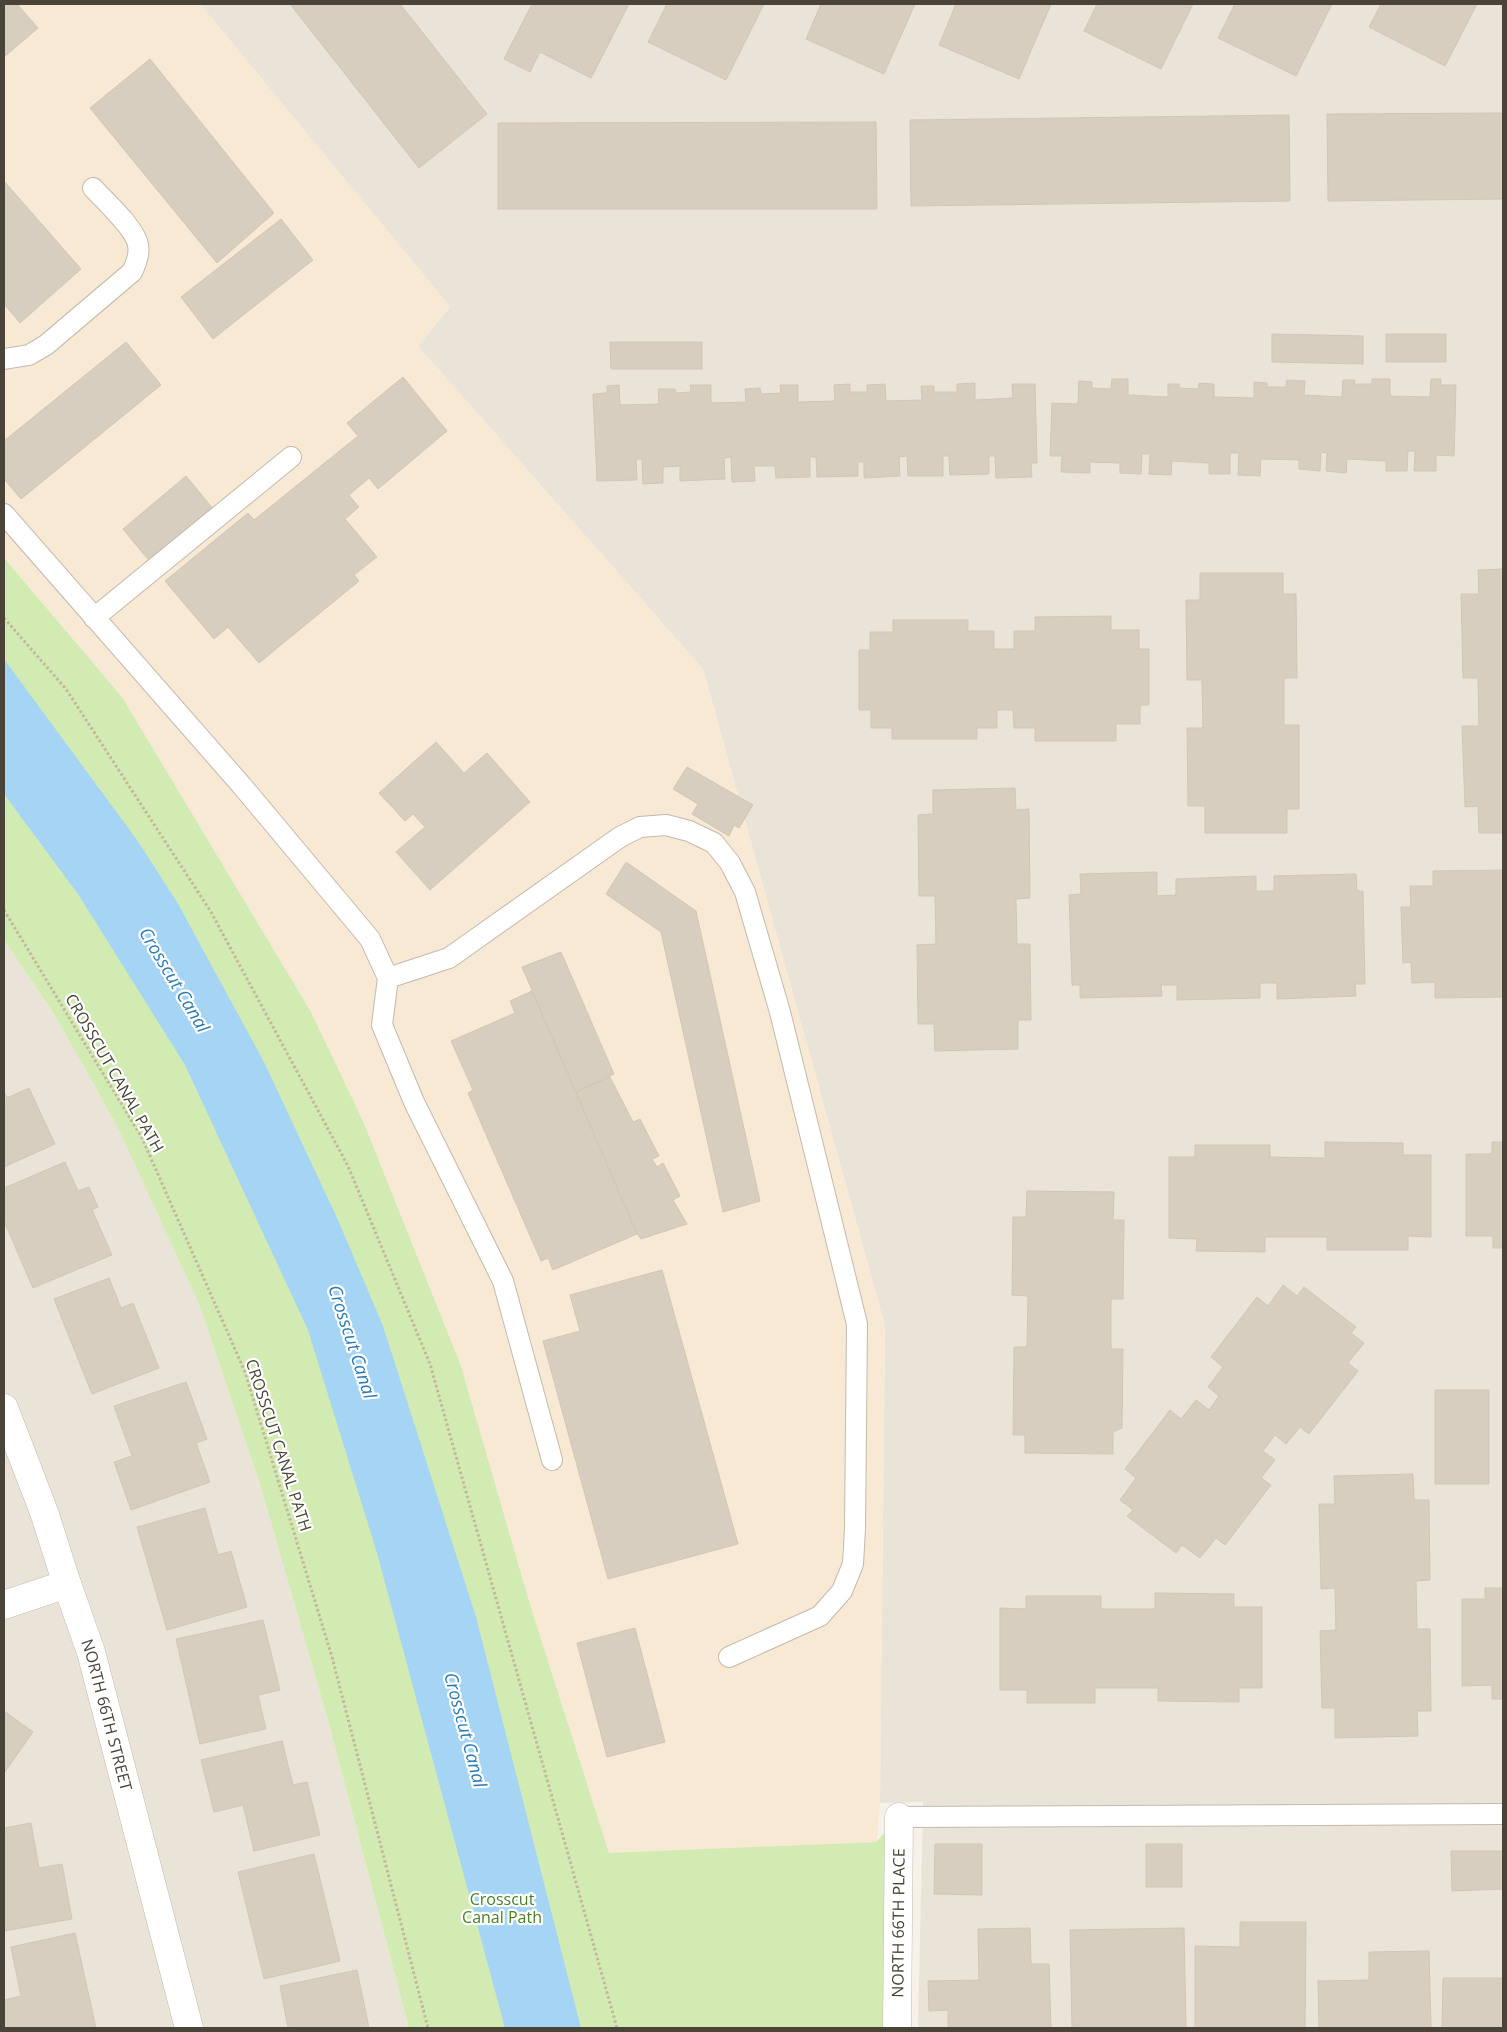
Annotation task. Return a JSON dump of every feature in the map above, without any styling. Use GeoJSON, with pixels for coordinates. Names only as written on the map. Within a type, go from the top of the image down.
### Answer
{"type":"FeatureCollection","features":[{"type":"Feature","properties":{"kind":"street","name":"NORTH 66TH STREET"},"geometry":{"type":"LineString","coordinates":[[4,1408],[44,1512],[91,1652],[188,2028]]}},
{"type":"Feature","properties":{"kind":"street"},"geometry":{"type":"LineString","coordinates":[[4,1605],[67,1584]]}},
{"type":"Feature","properties":{"kind":"street","name":"NORTH 66TH PLACE"},"geometry":{"type":"LineString","coordinates":[[897,2028],[898,1817]]}},
{"type":"Feature","properties":{"kind":"lane"},"geometry":{"type":"LineString","coordinates":[[4,359],[29,355],[46,345],[132,272],[139,247],[136,236],[94,188]]}},
{"type":"Feature","properties":{"kind":"lane"},"geometry":{"type":"LineString","coordinates":[[94,618],[291,457]]}},
{"type":"Feature","properties":{"kind":"lane"},"geometry":{"type":"LineString","coordinates":[[4,514],[243,787],[370,939],[388,978],[382,1025],[414,1102],[503,1281],[552,1460]]}},
{"type":"Feature","properties":{"kind":"lane"},"geometry":{"type":"LineString","coordinates":[[388,978],[448,958],[620,836],[640,827],[666,825],[689,831],[714,843],[730,863],[745,892],[780,1012],[857,1324],[855,1529],[853,1564],[842,1591],[820,1616],[728,1657]]}},
{"type":"Feature","properties":{"kind":"lane"},"geometry":{"type":"LineString","coordinates":[[898,1817],[1503,1814]]}},
{"type":"Feature","properties":{"kind":"path"},"geometry":{"type":"LineString","coordinates":[[4,618],[66,689],[211,912],[348,1166],[430,1364],[617,2028]]}},
{"type":"Feature","properties":{"kind":"path","name":"CROSSCUT CANAL PATH"},"geometry":{"type":"LineString","coordinates":[[4,910],[142,1138],[245,1372],[332,1657],[428,2028]]}},
{"type":"Feature","properties":{"kind":"shaded area"},"geometry":{"type":"Polygon","coordinates":[[[4,4],[200,4],[450,306],[418,346],[703,669],[885,1326],[880,1803],[877,1842],[609,1853],[529,1601],[461,1366],[363,1121],[311,1012],[122,697],[4,558],[4,4]]]}},
{"type":"Feature","properties":{"kind":"shaded area"},"geometry":{"type":"Polygon","coordinates":[[[200,4],[1503,4],[1503,2028],[918,2028],[923,1802],[880,1803],[885,1326],[703,669],[418,346],[450,307],[200,4]]]}},
{"type":"Feature","properties":{"kind":"shaded area"},"geometry":{"type":"Polygon","coordinates":[[[4,940],[54,1014],[117,1126],[199,1304],[260,1484],[329,1724],[409,2028],[4,2028],[4,940]]]}},
{"type":"Feature","properties":{"kind":"green space","name":"Crosscut Canal Path"},"geometry":{"type":"Polygon","coordinates":[[[4,558],[122,697],[311,1012],[363,1121],[461,1366],[529,1601],[609,1853],[876,1842],[899,1817],[897,2028],[409,2028],[329,1724],[260,1484],[199,1304],[117,1126],[54,1014],[4,940],[4,558]]]}},
{"type":"Feature","properties":{"kind":"water","name":"Crosscut Canal"},"geometry":{"type":"Polygon","coordinates":[[[4,659],[137,840],[177,902],[264,1062],[338,1220],[383,1326],[476,1617],[581,2028],[505,2028],[377,1553],[308,1330],[185,1065],[78,894],[4,794],[4,659]]]}},
{"type":"Feature","properties":{"kind":"building"},"geometry":{"type":"Polygon","coordinates":[[[4,4],[17,4],[38,28],[4,57],[4,4]]]}},
{"type":"Feature","properties":{"kind":"building"},"geometry":{"type":"Polygon","coordinates":[[[290,4],[400,4],[487,114],[419,168],[290,4]]]}},
{"type":"Feature","properties":{"kind":"building"},"geometry":{"type":"Polygon","coordinates":[[[532,4],[629,4],[591,78],[540,52],[530,72],[504,59],[532,4]]]}},
{"type":"Feature","properties":{"kind":"building"},"geometry":{"type":"Polygon","coordinates":[[[667,4],[764,4],[726,80],[648,42],[667,4]]]}},
{"type":"Feature","properties":{"kind":"building"},"geometry":{"type":"Polygon","coordinates":[[[821,4],[915,4],[884,74],[806,39],[821,4]]]}},
{"type":"Feature","properties":{"kind":"building"},"geometry":{"type":"Polygon","coordinates":[[[956,4],[1051,4],[1019,79],[939,45],[956,4]]]}},
{"type":"Feature","properties":{"kind":"building"},"geometry":{"type":"Polygon","coordinates":[[[1097,4],[1193,4],[1161,69],[1084,31],[1097,4]]]}},
{"type":"Feature","properties":{"kind":"building"},"geometry":{"type":"Polygon","coordinates":[[[1235,4],[1332,4],[1296,76],[1218,38],[1235,4]]]}},
{"type":"Feature","properties":{"kind":"building"},"geometry":{"type":"Polygon","coordinates":[[[1381,4],[1477,4],[1445,66],[1369,27],[1381,4]]]}},
{"type":"Feature","properties":{"kind":"building"},"geometry":{"type":"Polygon","coordinates":[[[150,59],[274,213],[217,263],[90,108],[150,59]]]}},
{"type":"Feature","properties":{"kind":"building"},"geometry":{"type":"Polygon","coordinates":[[[1503,113],[1503,199],[1328,201],[1327,114],[1503,113]]]}},
{"type":"Feature","properties":{"kind":"building"},"geometry":{"type":"Polygon","coordinates":[[[1289,115],[1290,201],[911,206],[910,120],[1289,115]]]}},
{"type":"Feature","properties":{"kind":"building"},"geometry":{"type":"Polygon","coordinates":[[[876,122],[877,209],[498,209],[498,123],[876,122]]]}},
{"type":"Feature","properties":{"kind":"building"},"geometry":{"type":"Polygon","coordinates":[[[4,181],[81,269],[20,323],[4,304],[4,181]]]}},
{"type":"Feature","properties":{"kind":"building"},"geometry":{"type":"Polygon","coordinates":[[[281,219],[313,260],[213,339],[181,297],[281,219]]]}},
{"type":"Feature","properties":{"kind":"building"},"geometry":{"type":"Polygon","coordinates":[[[1272,334],[1363,336],[1363,364],[1272,362],[1272,334]]]}},
{"type":"Feature","properties":{"kind":"building"},"geometry":{"type":"Polygon","coordinates":[[[1386,334],[1446,334],[1446,362],[1386,362],[1386,334]]]}},
{"type":"Feature","properties":{"kind":"building"},"geometry":{"type":"Polygon","coordinates":[[[126,342],[161,385],[21,499],[4,479],[4,441],[126,342]]]}},
{"type":"Feature","properties":{"kind":"building"},"geometry":{"type":"Polygon","coordinates":[[[610,342],[702,342],[702,369],[611,369],[610,342]]]}},
{"type":"Feature","properties":{"kind":"building"},"geometry":{"type":"Polygon","coordinates":[[[403,377],[447,431],[378,489],[369,478],[349,495],[359,507],[345,519],[377,557],[354,575],[359,581],[259,663],[228,627],[214,639],[165,581],[248,513],[254,520],[358,436],[347,423],[403,377]]]}},
{"type":"Feature","properties":{"kind":"building"},"geometry":{"type":"Polygon","coordinates":[[[1112,379],[1128,379],[1128,395],[1168,397],[1168,384],[1179,384],[1179,388],[1198,389],[1199,383],[1214,384],[1214,397],[1254,398],[1254,382],[1267,383],[1267,387],[1286,387],[1287,380],[1305,381],[1304,395],[1342,397],[1343,380],[1355,380],[1354,384],[1372,384],[1372,379],[1390,379],[1390,396],[1430,397],[1431,379],[1441,379],[1441,385],[1456,385],[1454,456],[1436,455],[1436,471],[1414,471],[1415,451],[1408,451],[1407,471],[1386,471],[1386,461],[1347,459],[1346,473],[1326,471],[1327,453],[1321,452],[1320,471],[1299,469],[1299,460],[1261,459],[1260,476],[1238,475],[1239,453],[1230,453],[1230,474],[1209,474],[1209,463],[1172,461],[1171,475],[1149,474],[1150,454],[1142,454],[1141,474],[1120,473],[1120,463],[1090,462],[1090,473],[1061,472],[1062,456],[1050,456],[1052,403],[1078,404],[1079,381],[1092,382],[1092,388],[1111,389],[1112,379]]]}},
{"type":"Feature","properties":{"kind":"building"},"geometry":{"type":"Polygon","coordinates":[[[975,383],[975,400],[1013,398],[1012,384],[1035,384],[1037,463],[1031,463],[1032,477],[996,478],[995,456],[989,456],[989,474],[950,475],[949,456],[943,456],[943,476],[908,476],[907,456],[899,457],[900,476],[864,478],[864,462],[858,462],[858,476],[817,477],[816,457],[810,457],[810,477],[776,478],[775,466],[754,466],[755,481],[732,482],[731,457],[724,458],[725,479],[680,481],[680,466],[663,467],[663,483],[643,484],[642,459],[636,459],[637,480],[597,481],[593,394],[607,393],[607,386],[619,385],[620,405],[659,404],[658,389],[675,389],[676,393],[691,392],[690,385],[711,385],[711,403],[746,402],[745,389],[760,388],[761,394],[781,393],[780,385],[798,385],[798,402],[835,401],[834,385],[850,384],[850,392],[867,392],[867,385],[885,384],[886,401],[922,400],[921,386],[934,386],[934,392],[957,392],[957,384],[975,383]]]}},
{"type":"Feature","properties":{"kind":"building"},"geometry":{"type":"Polygon","coordinates":[[[186,476],[214,510],[151,563],[123,529],[186,476]]]}},
{"type":"Feature","properties":{"kind":"building"},"geometry":{"type":"Polygon","coordinates":[[[1503,569],[1503,833],[1479,833],[1478,806],[1465,807],[1462,726],[1479,726],[1478,678],[1463,678],[1461,594],[1479,594],[1478,570],[1503,569]]]}},
{"type":"Feature","properties":{"kind":"building"},"geometry":{"type":"Polygon","coordinates":[[[1200,573],[1283,573],[1283,594],[1296,594],[1297,678],[1284,678],[1284,725],[1299,725],[1299,809],[1287,809],[1287,833],[1205,833],[1205,806],[1188,806],[1187,728],[1203,728],[1202,680],[1187,680],[1186,600],[1200,600],[1200,573]]]}},
{"type":"Feature","properties":{"kind":"building"},"geometry":{"type":"Polygon","coordinates":[[[1111,616],[1111,630],[1139,630],[1139,649],[1149,649],[1149,705],[1140,705],[1140,724],[1116,724],[1116,741],[1035,741],[1035,728],[1014,728],[1013,710],[997,710],[997,728],[977,728],[977,739],[892,739],[892,728],[871,728],[871,710],[859,710],[859,650],[870,650],[870,632],[893,632],[893,620],[968,620],[968,631],[994,631],[994,649],[1014,649],[1014,631],[1035,631],[1035,617],[1111,616]]]}},
{"type":"Feature","properties":{"kind":"building"},"geometry":{"type":"Polygon","coordinates":[[[436,742],[464,773],[487,753],[530,802],[430,890],[396,852],[425,827],[413,814],[405,821],[379,793],[436,742]]]}},
{"type":"Feature","properties":{"kind":"building"},"geometry":{"type":"Polygon","coordinates":[[[687,767],[753,805],[739,828],[734,825],[729,836],[692,814],[698,804],[673,789],[687,767]]]}},
{"type":"Feature","properties":{"kind":"building"},"geometry":{"type":"Polygon","coordinates":[[[1015,788],[1016,810],[1029,809],[1030,898],[1016,899],[1017,944],[1030,944],[1031,1020],[1018,1020],[1018,1049],[935,1051],[934,1024],[918,1024],[917,945],[936,944],[935,896],[919,896],[918,815],[933,814],[933,790],[1015,788]]]}},
{"type":"Feature","properties":{"kind":"building"},"geometry":{"type":"Polygon","coordinates":[[[626,862],[696,911],[760,1201],[723,1212],[661,932],[606,894],[626,862]]]}},
{"type":"Feature","properties":{"kind":"building"},"geometry":{"type":"Polygon","coordinates":[[[1503,870],[1503,997],[1435,998],[1435,982],[1412,983],[1411,962],[1403,963],[1401,907],[1411,907],[1410,886],[1433,886],[1433,871],[1503,870]]]}},
{"type":"Feature","properties":{"kind":"building"},"geometry":{"type":"Polygon","coordinates":[[[1157,872],[1157,896],[1176,895],[1176,879],[1256,876],[1256,891],[1274,891],[1274,876],[1356,874],[1357,891],[1363,891],[1365,984],[1355,984],[1356,996],[1277,999],[1277,983],[1260,983],[1260,998],[1177,1000],[1177,985],[1161,985],[1162,996],[1080,998],[1080,985],[1072,985],[1069,895],[1081,894],[1080,874],[1157,872]]]}},
{"type":"Feature","properties":{"kind":"building"},"geometry":{"type":"Polygon","coordinates":[[[561,952],[614,1074],[576,1092],[522,967],[561,952]]]}},
{"type":"Feature","properties":{"kind":"building"},"geometry":{"type":"Polygon","coordinates":[[[532,991],[637,1234],[553,1270],[548,1258],[541,1261],[468,1093],[473,1090],[451,1041],[515,1013],[510,1001],[532,991]]]}},
{"type":"Feature","properties":{"kind":"building"},"geometry":{"type":"Polygon","coordinates":[[[610,1077],[633,1122],[640,1119],[659,1156],[652,1159],[657,1167],[663,1163],[680,1196],[673,1200],[687,1224],[641,1239],[637,1234],[576,1092],[610,1077]]]}},
{"type":"Feature","properties":{"kind":"building"},"geometry":{"type":"Polygon","coordinates":[[[29,1088],[55,1144],[4,1167],[4,1091],[7,1098],[29,1088]]]}},
{"type":"Feature","properties":{"kind":"building"},"geometry":{"type":"Polygon","coordinates":[[[1325,1142],[1403,1143],[1403,1155],[1431,1155],[1431,1237],[1408,1236],[1408,1250],[1327,1250],[1327,1237],[1265,1237],[1265,1252],[1196,1251],[1197,1239],[1169,1238],[1169,1157],[1195,1157],[1195,1145],[1270,1145],[1270,1157],[1325,1158],[1325,1142]]]}},
{"type":"Feature","properties":{"kind":"building"},"geometry":{"type":"Polygon","coordinates":[[[1492,1142],[1503,1142],[1503,1248],[1493,1248],[1493,1236],[1466,1236],[1466,1154],[1492,1154],[1492,1142]]]}},
{"type":"Feature","properties":{"kind":"building"},"geometry":{"type":"Polygon","coordinates":[[[65,1162],[78,1191],[89,1187],[98,1207],[92,1210],[112,1255],[33,1288],[4,1221],[4,1188],[65,1162]]]}},
{"type":"Feature","properties":{"kind":"building"},"geometry":{"type":"Polygon","coordinates":[[[1027,1191],[1114,1192],[1113,1220],[1124,1220],[1123,1299],[1111,1299],[1111,1349],[1123,1349],[1122,1428],[1113,1432],[1113,1454],[1025,1453],[1025,1435],[1013,1435],[1014,1347],[1027,1347],[1028,1296],[1012,1295],[1013,1217],[1026,1217],[1027,1191]]]}},
{"type":"Feature","properties":{"kind":"building"},"geometry":{"type":"Polygon","coordinates":[[[662,1270],[738,1544],[608,1579],[543,1341],[580,1331],[570,1295],[662,1270]]]}},
{"type":"Feature","properties":{"kind":"building"},"geometry":{"type":"Polygon","coordinates":[[[109,1278],[121,1308],[133,1303],[159,1368],[92,1394],[54,1299],[109,1278]]]}},
{"type":"Feature","properties":{"kind":"building"},"geometry":{"type":"Polygon","coordinates":[[[1283,1285],[1297,1296],[1304,1287],[1356,1327],[1351,1333],[1364,1343],[1348,1363],[1358,1371],[1309,1434],[1300,1427],[1286,1444],[1275,1435],[1263,1451],[1275,1460],[1261,1478],[1271,1485],[1225,1545],[1216,1538],[1200,1558],[1182,1545],[1176,1553],[1127,1516],[1133,1510],[1120,1500],[1136,1478],[1125,1469],[1170,1410],[1181,1419],[1196,1400],[1209,1410],[1219,1396],[1208,1387],[1223,1367],[1211,1357],[1257,1297],[1268,1306],[1283,1285]]]}},
{"type":"Feature","properties":{"kind":"building"},"geometry":{"type":"Polygon","coordinates":[[[186,1382],[207,1439],[196,1443],[210,1482],[131,1510],[114,1462],[132,1456],[114,1406],[186,1382]]]}},
{"type":"Feature","properties":{"kind":"building"},"geometry":{"type":"Polygon","coordinates":[[[1435,1390],[1489,1390],[1489,1484],[1435,1484],[1435,1390]]]}},
{"type":"Feature","properties":{"kind":"building"},"geometry":{"type":"Polygon","coordinates":[[[1413,1474],[1414,1500],[1429,1500],[1430,1580],[1416,1581],[1417,1629],[1430,1629],[1431,1711],[1417,1711],[1418,1736],[1335,1738],[1335,1708],[1322,1708],[1320,1631],[1336,1630],[1335,1588],[1321,1589],[1319,1504],[1335,1504],[1334,1476],[1413,1474]]]}},
{"type":"Feature","properties":{"kind":"building"},"geometry":{"type":"Polygon","coordinates":[[[205,1508],[218,1555],[231,1551],[247,1607],[167,1630],[137,1527],[205,1508]]]}},
{"type":"Feature","properties":{"kind":"building"},"geometry":{"type":"Polygon","coordinates":[[[1485,1588],[1503,1588],[1503,1699],[1492,1699],[1492,1685],[1462,1686],[1462,1599],[1485,1599],[1485,1588]]]}},
{"type":"Feature","properties":{"kind":"building"},"geometry":{"type":"Polygon","coordinates":[[[1155,1593],[1234,1594],[1234,1607],[1262,1607],[1262,1688],[1239,1688],[1239,1702],[1158,1701],[1158,1688],[1095,1688],[1095,1703],[1027,1703],[1027,1690],[1000,1690],[1000,1608],[1026,1609],[1026,1596],[1101,1596],[1101,1609],[1155,1609],[1155,1593]]]}},
{"type":"Feature","properties":{"kind":"building"},"geometry":{"type":"Polygon","coordinates":[[[263,1620],[280,1690],[258,1695],[266,1729],[200,1744],[176,1639],[263,1620]]]}},
{"type":"Feature","properties":{"kind":"building"},"geometry":{"type":"Polygon","coordinates":[[[635,1628],[665,1742],[607,1757],[577,1643],[635,1628]]]}},
{"type":"Feature","properties":{"kind":"building"},"geometry":{"type":"Polygon","coordinates":[[[4,1711],[33,1732],[4,1773],[4,1711]]]}},
{"type":"Feature","properties":{"kind":"building"},"geometry":{"type":"Polygon","coordinates":[[[282,1741],[293,1785],[307,1782],[320,1835],[254,1851],[243,1805],[214,1812],[201,1760],[282,1741]]]}},
{"type":"Feature","properties":{"kind":"building"},"geometry":{"type":"Polygon","coordinates":[[[31,1823],[39,1868],[62,1864],[72,1919],[4,1931],[4,1828],[31,1823]]]}},
{"type":"Feature","properties":{"kind":"building"},"geometry":{"type":"Polygon","coordinates":[[[935,1844],[982,1844],[982,1895],[934,1894],[935,1844]]]}},
{"type":"Feature","properties":{"kind":"building"},"geometry":{"type":"Polygon","coordinates":[[[1146,1844],[1182,1844],[1182,1887],[1146,1887],[1146,1844]]]}},
{"type":"Feature","properties":{"kind":"building"},"geometry":{"type":"Polygon","coordinates":[[[1451,1851],[1503,1851],[1503,1889],[1452,1891],[1451,1851]]]}},
{"type":"Feature","properties":{"kind":"building"},"geometry":{"type":"Polygon","coordinates":[[[314,1854],[340,1961],[264,1979],[238,1872],[314,1854]]]}},
{"type":"Feature","properties":{"kind":"building"},"geometry":{"type":"Polygon","coordinates":[[[1240,1922],[1306,1922],[1305,2028],[1195,2028],[1195,1946],[1240,1947],[1240,1922]]]}},
{"type":"Feature","properties":{"kind":"building"},"geometry":{"type":"Polygon","coordinates":[[[1030,1928],[1031,1964],[1049,1964],[1051,2028],[948,2028],[948,2010],[929,2011],[928,1981],[979,1980],[978,1929],[1030,1928]]]}},
{"type":"Feature","properties":{"kind":"building"},"geometry":{"type":"Polygon","coordinates":[[[1184,1928],[1186,2028],[1072,2028],[1070,1930],[1184,1928]]]}},
{"type":"Feature","properties":{"kind":"building"},"geometry":{"type":"Polygon","coordinates":[[[75,1933],[96,2028],[4,2028],[4,2000],[21,1996],[11,1947],[75,1933]]]}},
{"type":"Feature","properties":{"kind":"building"},"geometry":{"type":"Polygon","coordinates":[[[1429,1951],[1431,2028],[1319,2028],[1318,1981],[1369,1980],[1369,1952],[1429,1951]]]}},
{"type":"Feature","properties":{"kind":"building"},"geometry":{"type":"Polygon","coordinates":[[[357,1970],[369,2028],[288,2028],[280,1986],[357,1970]]]}},
{"type":"Feature","properties":{"kind":"building"},"geometry":{"type":"Polygon","coordinates":[[[1443,1978],[1503,1978],[1503,2028],[1442,2028],[1443,1978]]]}}]}
